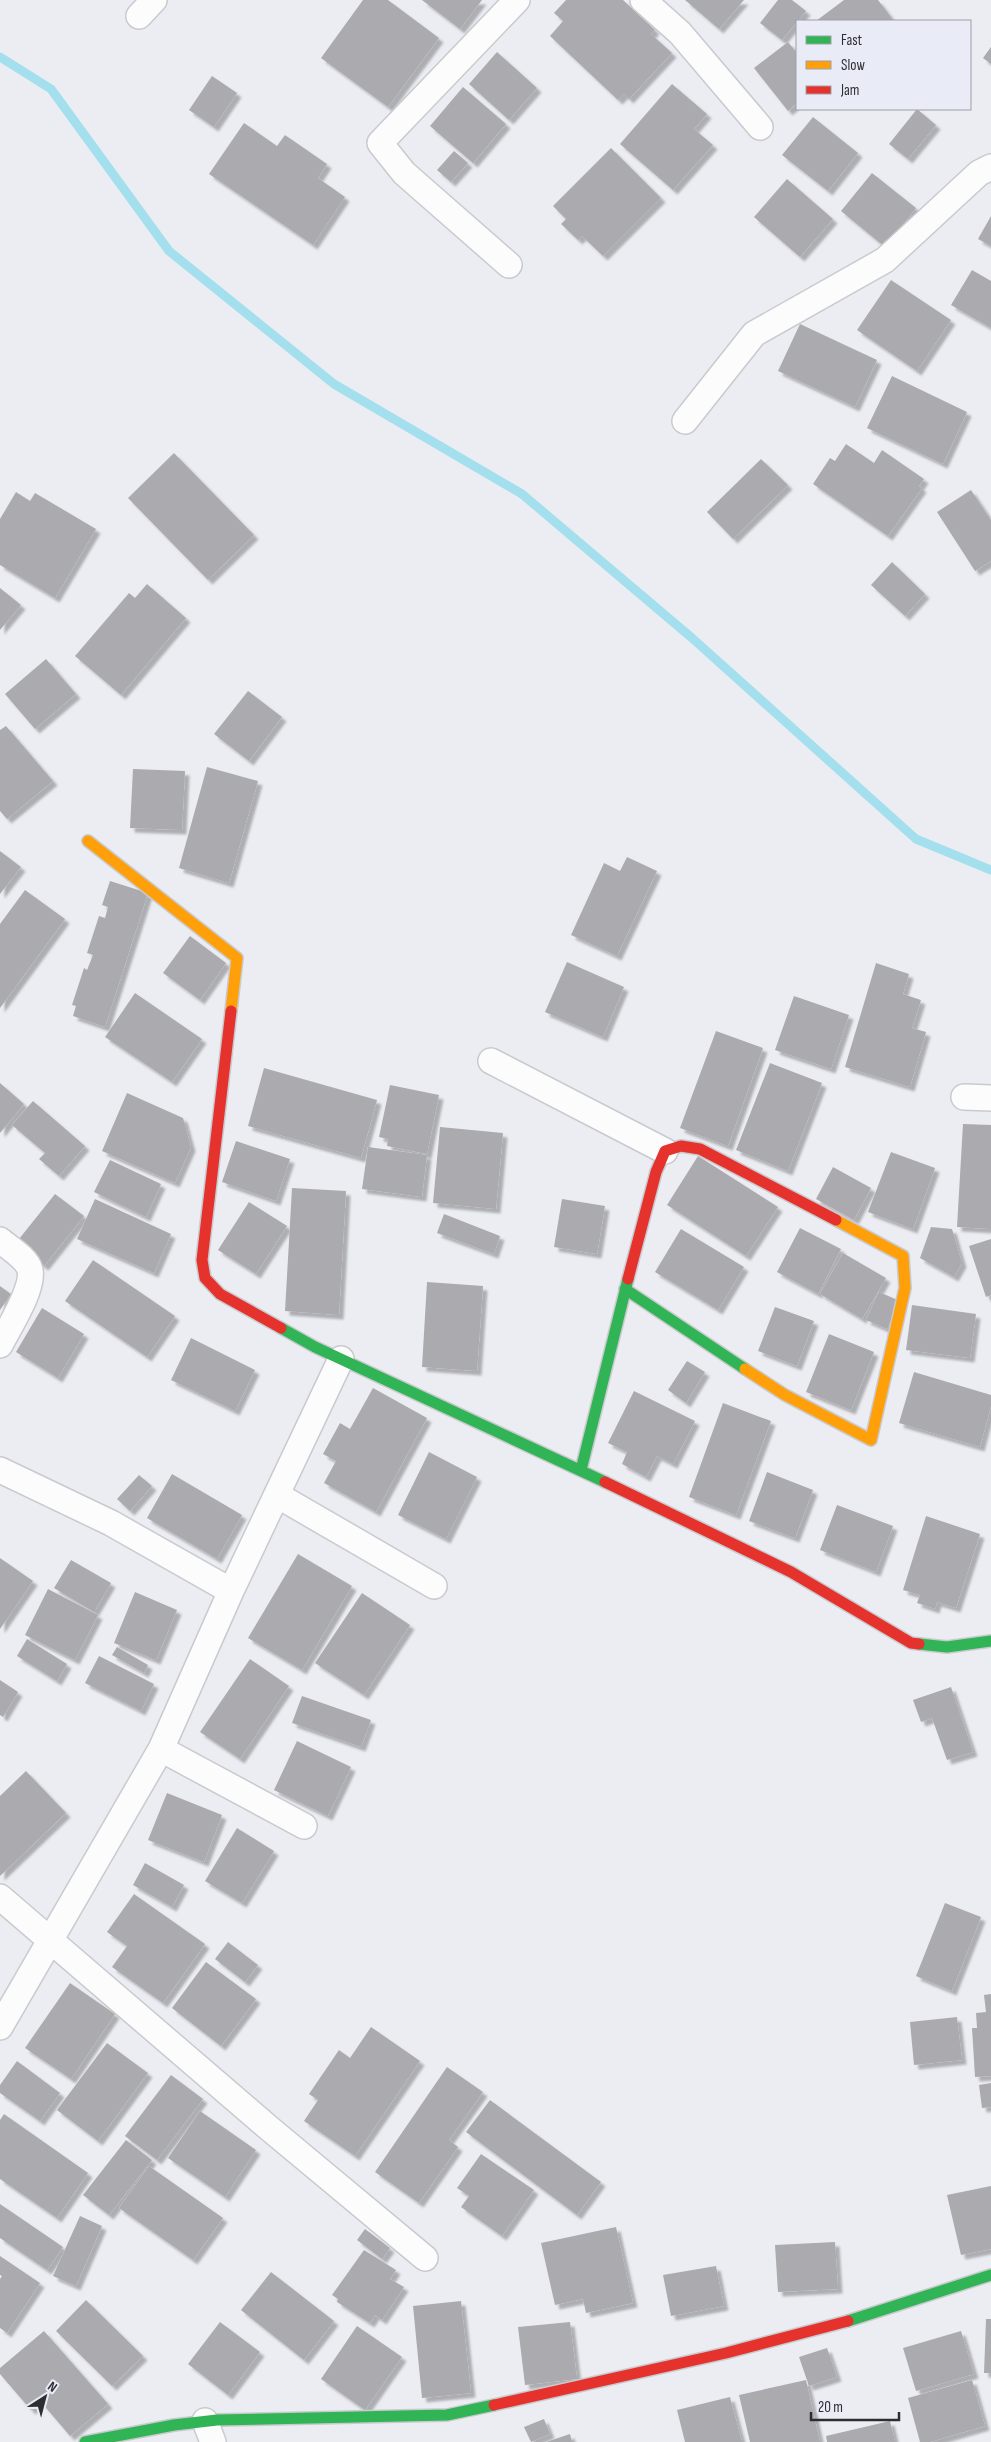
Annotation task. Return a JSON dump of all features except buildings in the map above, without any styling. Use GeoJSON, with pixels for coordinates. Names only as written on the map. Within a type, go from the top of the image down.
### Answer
{"type":"FeatureCollection","features":[{"type":"Feature","properties":{"kind":"street"},"geometry":{"type":"LineString","coordinates":[[510,265],[404,173],[380,143],[516,0]]}},
{"type":"Feature","properties":{"kind":"street"},"geometry":{"type":"LineString","coordinates":[[643,0],[680,33],[760,127]]}},
{"type":"Feature","properties":{"kind":"street"},"geometry":{"type":"LineString","coordinates":[[685,421],[754,334],[884,260],[979,173],[991,167]]}},
{"type":"Feature","properties":{"kind":"street"},"geometry":{"type":"LineString","coordinates":[[88,841],[237,958],[202,1260],[205,1278],[220,1294],[341,1359],[581,1470],[791,1572],[911,1643],[947,1646],[991,1641]]}},
{"type":"Feature","properties":{"kind":"street"},"geometry":{"type":"LineString","coordinates":[[492,1062],[665,1152]]}},
{"type":"Feature","properties":{"kind":"street"},"geometry":{"type":"LineString","coordinates":[[964,1097],[991,1098]]}},
{"type":"Feature","properties":{"kind":"street"},"geometry":{"type":"LineString","coordinates":[[581,1470],[625,1289],[656,1172],[665,1152],[681,1146],[700,1149],[903,1256],[905,1288],[871,1440],[785,1395],[625,1289]]}},
{"type":"Feature","properties":{"kind":"street"},"geometry":{"type":"LineString","coordinates":[[0,1240],[21,1258],[30,1269],[30,1281],[23,1300],[0,1344]]}},
{"type":"Feature","properties":{"kind":"street"},"geometry":{"type":"LineString","coordinates":[[0,2027],[162,1749],[231,1591],[341,1359]]}},
{"type":"Feature","properties":{"kind":"street"},"geometry":{"type":"LineString","coordinates":[[0,1470],[111,1523],[231,1591]]}},
{"type":"Feature","properties":{"kind":"street"},"geometry":{"type":"LineString","coordinates":[[277,1495],[434,1586]]}},
{"type":"Feature","properties":{"kind":"street"},"geometry":{"type":"LineString","coordinates":[[162,1749],[304,1826]]}},
{"type":"Feature","properties":{"kind":"street"},"geometry":{"type":"LineString","coordinates":[[0,1897],[52,1939],[270,2129],[425,2258]]}},
{"type":"Feature","properties":{"kind":"street"},"geometry":{"type":"LineString","coordinates":[[85,2442],[209,2431],[271,2418],[447,2415],[755,2345],[841,2323],[991,2275]]}},
{"type":"Feature","properties":{"kind":"waterway"},"geometry":{"type":"LineString","coordinates":[[0,57],[51,89],[169,251],[334,384],[522,494],[692,638],[916,839],[991,870]]}},
{"type":"Feature","properties":{"kind":"traffic: fast"},"geometry":{"type":"LineString","coordinates":[[581,1470],[628,1279]]}},
{"type":"Feature","properties":{"kind":"traffic: fast"},"geometry":{"type":"LineString","coordinates":[[625,1289],[745,1369]]}},
{"type":"Feature","properties":{"kind":"traffic: fast"},"geometry":{"type":"LineString","coordinates":[[281,1328],[315,1347],[605,1482]]}},
{"type":"Feature","properties":{"kind":"traffic: fast"},"geometry":{"type":"LineString","coordinates":[[919,1644],[947,1647],[991,1641]]}},
{"type":"Feature","properties":{"kind":"traffic: fast"},"geometry":{"type":"LineString","coordinates":[[848,2321],[991,2275]]}},
{"type":"Feature","properties":{"kind":"traffic: fast"},"geometry":{"type":"LineString","coordinates":[[85,2442],[174,2425],[217,2420],[447,2415],[494,2405]]}},
{"type":"Feature","properties":{"kind":"traffic: slow"},"geometry":{"type":"LineString","coordinates":[[88,841],[237,958],[231,1011]]}},
{"type":"Feature","properties":{"kind":"traffic: slow"},"geometry":{"type":"LineString","coordinates":[[745,1369],[785,1395],[871,1440],[905,1288],[903,1256],[836,1220]]}},
{"type":"Feature","properties":{"kind":"traffic: jam"},"geometry":{"type":"LineString","coordinates":[[231,1011],[202,1260],[205,1278],[220,1294],[281,1328]]}},
{"type":"Feature","properties":{"kind":"traffic: jam"},"geometry":{"type":"LineString","coordinates":[[628,1279],[656,1172],[665,1151],[681,1146],[700,1149],[836,1220]]}},
{"type":"Feature","properties":{"kind":"traffic: jam"},"geometry":{"type":"LineString","coordinates":[[605,1482],[791,1572],[911,1643],[919,1644]]}},
{"type":"Feature","properties":{"kind":"traffic: jam"},"geometry":{"type":"LineString","coordinates":[[494,2405],[726,2353],[848,2321]]}}]}
